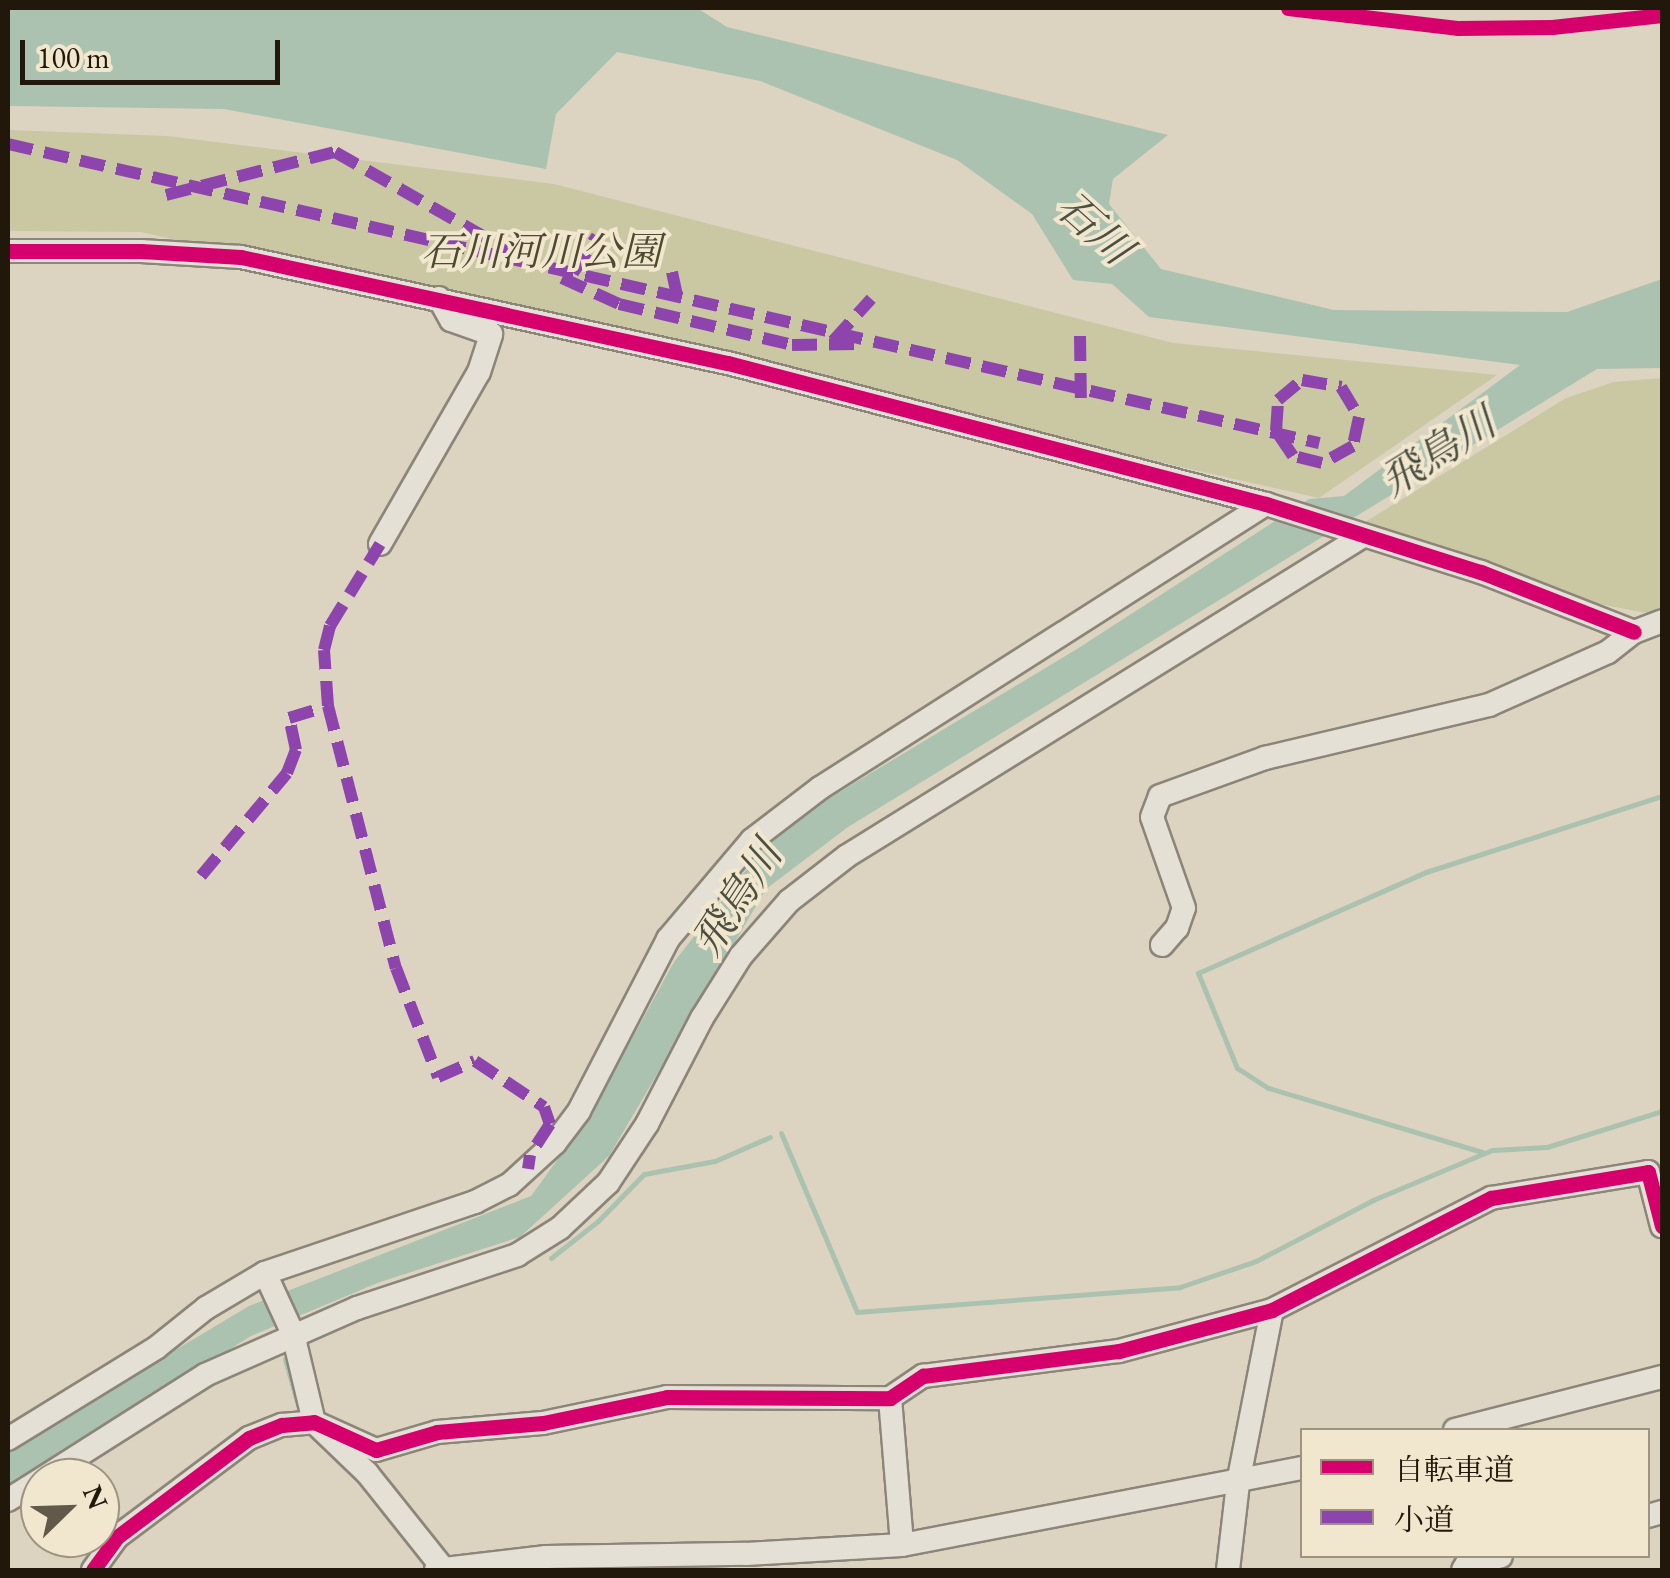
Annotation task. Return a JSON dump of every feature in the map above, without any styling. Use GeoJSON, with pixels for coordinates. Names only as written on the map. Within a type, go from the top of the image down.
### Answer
{"type":"FeatureCollection","features":[{"type":"Feature","properties":{"kind":"street"},"geometry":{"type":"LineString","coordinates":[[8,251],[141,250],[241,257],[439,298],[907,407],[1277,508],[1481,572],[1634,632]]}},
{"type":"Feature","properties":{"kind":"street"},"geometry":{"type":"LineString","coordinates":[[380,544],[487,352],[491,334],[450,320],[439,298]]}},
{"type":"Feature","properties":{"kind":"street"},"geometry":{"type":"LineString","coordinates":[[8,1439],[156,1348],[206,1308],[268,1276],[475,1202],[509,1185],[556,1143],[579,1111],[668,938],[752,840],[820,788],[1277,508]]}},
{"type":"Feature","properties":{"kind":"street"},"geometry":{"type":"LineString","coordinates":[[74,1458],[205,1375],[291,1330],[516,1255],[560,1228],[608,1183],[647,1124],[702,1018],[741,956],[789,901],[847,856],[1354,533]]}},
{"type":"Feature","properties":{"kind":"street"},"geometry":{"type":"LineString","coordinates":[[1162,945],[1177,928],[1184,908],[1152,817],[1160,796],[1265,758],[1489,705],[1608,652],[1634,632],[1662,621]]}},
{"type":"Feature","properties":{"kind":"street"},"geometry":{"type":"LineString","coordinates":[[93,1570],[116,1537],[249,1438],[282,1426],[314,1422],[376,1450],[437,1432],[543,1423],[667,1397],[890,1398],[924,1376],[1119,1351],[1272,1310],[1492,1198],[1648,1172],[1662,1226]]}},
{"type":"Feature","properties":{"kind":"street"},"geometry":{"type":"LineString","coordinates":[[268,1276],[291,1330],[314,1422],[368,1473],[439,1569],[546,1557],[746,1562],[902,1545],[1300,1468]]}},
{"type":"Feature","properties":{"kind":"street"},"geometry":{"type":"LineString","coordinates":[[1228,1570],[1238,1483],[1272,1310]]}},
{"type":"Feature","properties":{"kind":"street"},"geometry":{"type":"LineString","coordinates":[[1463,1428],[1662,1377]]}},
{"type":"Feature","properties":{"kind":"street"},"geometry":{"type":"LineString","coordinates":[[890,1398],[902,1545]]}},
{"type":"Feature","properties":{"kind":"street"},"geometry":{"type":"LineString","coordinates":[[1463,1570],[1466,1565],[1494,1558]]}},
{"type":"Feature","properties":{"kind":"green space","name":"石川河川公園"},"geometry":{"type":"Polygon","coordinates":[[[8,130],[167,136],[554,184],[1173,343],[1497,375],[1319,498],[141,232],[8,231],[8,130]]]}},
{"type":"Feature","properties":{"kind":"green space"},"geometry":{"type":"Polygon","coordinates":[[[1662,378],[1662,616],[1573,599],[1357,527],[1566,398],[1614,382],[1662,378]]]}},
{"type":"Feature","properties":{"kind":"water"},"geometry":{"type":"Polygon","coordinates":[[[8,8],[697,8],[727,27],[1168,135],[1113,179],[1109,204],[1161,269],[1334,310],[1567,312],[1662,279],[1662,368],[1597,369],[848,827],[766,889],[609,1156],[520,1237],[380,1282],[251,1336],[57,1458],[20,1458],[20,1481],[8,1489],[8,1450],[249,1306],[531,1196],[590,1115],[674,962],[778,829],[1077,649],[1309,499],[1344,496],[1520,365],[1149,317],[1112,284],[1073,280],[1032,214],[957,160],[760,81],[617,52],[556,114],[546,169],[224,109],[8,106],[8,8]]]}},
{"type":"Feature","properties":{"kind":"waterway"},"geometry":{"type":"LineString","coordinates":[[1482,1152],[1268,1088],[1237,1068],[1198,973],[1426,872],[1662,796]]}},
{"type":"Feature","properties":{"kind":"waterway"},"geometry":{"type":"LineString","coordinates":[[781,1133],[857,1312],[1180,1287],[1256,1261],[1373,1200],[1492,1150],[1547,1147],[1662,1111]]}},
{"type":"Feature","properties":{"kind":"waterway"},"geometry":{"type":"LineString","coordinates":[[551,1258],[598,1221],[644,1174],[715,1161],[770,1137]]}},
{"type":"Feature","properties":{"kind":"waterway"},"geometry":{"type":"LineString","coordinates":[[285,1359],[298,1405]]}},
{"type":"Feature","properties":{"kind":"marked path"},"geometry":{"type":"LineString","coordinates":[[8,144],[1319,443]]}},
{"type":"Feature","properties":{"kind":"marked path"},"geometry":{"type":"LineString","coordinates":[[166,195],[335,152],[513,253]]}},
{"type":"Feature","properties":{"kind":"marked path"},"geometry":{"type":"LineString","coordinates":[[573,273],[597,236]]}},
{"type":"Feature","properties":{"kind":"marked path"},"geometry":{"type":"LineString","coordinates":[[672,272],[679,306]]}},
{"type":"Feature","properties":{"kind":"marked path"},"geometry":{"type":"LineString","coordinates":[[562,278],[619,304],[792,345],[857,344]]}},
{"type":"Feature","properties":{"kind":"marked path"},"geometry":{"type":"LineString","coordinates":[[833,341],[871,299]]}},
{"type":"Feature","properties":{"kind":"marked path"},"geometry":{"type":"LineString","coordinates":[[1080,336],[1081,406]]}},
{"type":"Feature","properties":{"kind":"marked path"},"geometry":{"type":"LineString","coordinates":[[1302,380],[1341,387],[1359,417],[1353,446],[1322,463],[1293,456],[1276,431],[1278,400],[1302,380]]}},
{"type":"Feature","properties":{"kind":"marked path"},"geometry":{"type":"LineString","coordinates":[[201,876],[287,773],[296,750],[289,718],[328,706],[324,650],[330,626],[380,544]]}},
{"type":"Feature","properties":{"kind":"marked path"},"geometry":{"type":"LineString","coordinates":[[328,706],[396,968],[438,1077],[475,1061],[544,1107],[550,1124],[530,1155],[528,1169]]}},
{"type":"Feature","properties":{"kind":"cycle path"},"geometry":{"type":"LineString","coordinates":[[1288,8],[1457,28],[1552,27],[1662,15]]}},
{"type":"Feature","properties":{"kind":"cycle path"},"geometry":{"type":"LineString","coordinates":[[8,251],[141,251],[241,257],[728,363],[1266,504],[1481,572],[1634,632]]}},
{"type":"Feature","properties":{"kind":"cycle path"},"geometry":{"type":"LineString","coordinates":[[93,1570],[117,1537],[249,1438],[282,1425],[314,1422],[376,1450],[437,1432],[543,1423],[667,1397],[890,1398],[923,1376],[1119,1351],[1272,1310],[1491,1198],[1648,1172],[1662,1226]]}},
{"type":"Feature","properties":{"kind":"water label","name":"石川"},"geometry":{"type":"Point","coordinates":[1094,228]}},
{"type":"Feature","properties":{"kind":"water label","name":"飛鳥川"},"geometry":{"type":"Point","coordinates":[1438,452]}},
{"type":"Feature","properties":{"kind":"water label","name":"飛鳥川"},"geometry":{"type":"Point","coordinates":[737,898]}}]}
